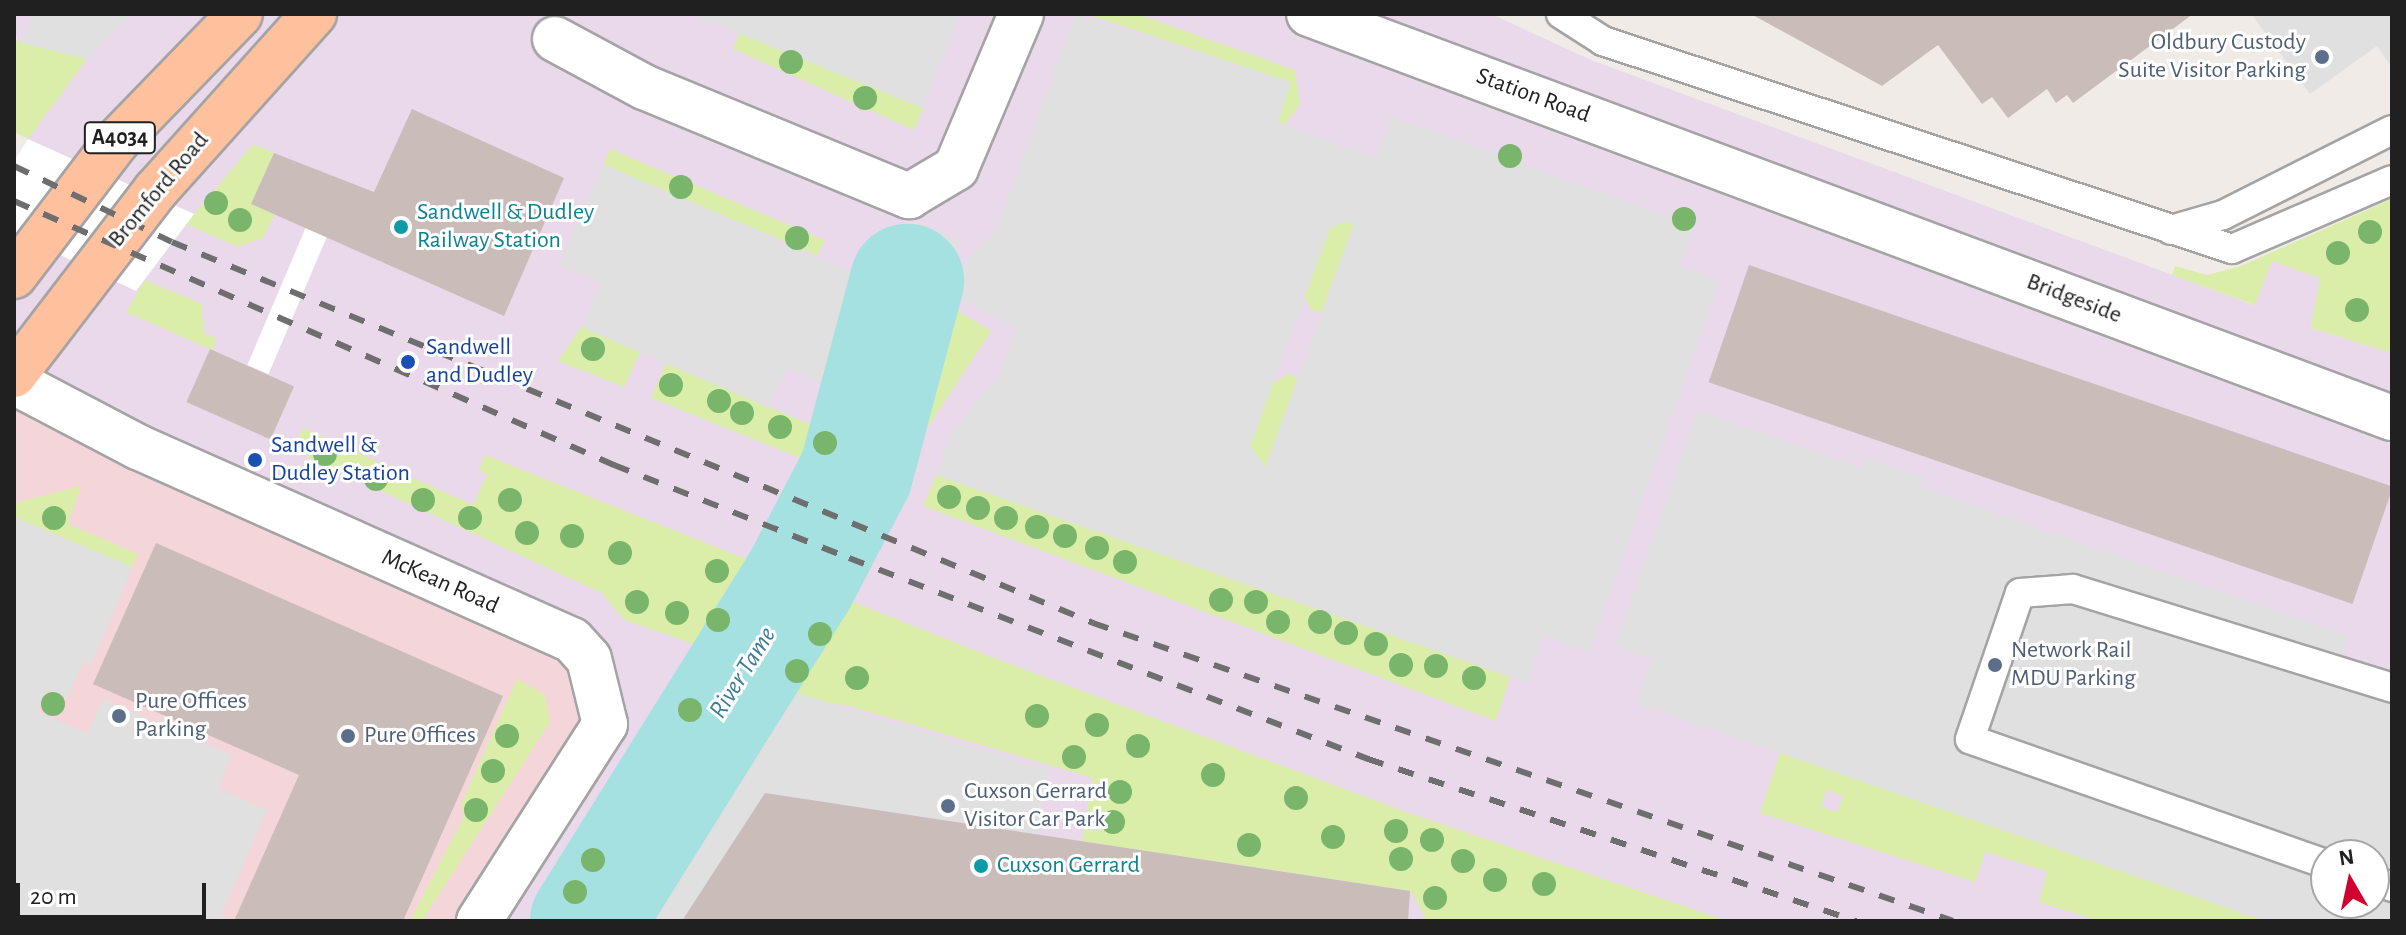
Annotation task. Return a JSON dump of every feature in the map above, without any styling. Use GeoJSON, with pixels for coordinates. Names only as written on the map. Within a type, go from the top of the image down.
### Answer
{"type":"FeatureCollection","features":[{"type":"Feature","properties":{"kind":"main road","name":"A4034"},"geometry":{"type":"LineString","coordinates":[[14,276],[116,142],[240,14]]}},
{"type":"Feature","properties":{"kind":"main road","name":"Bromford Road"},"geometry":{"type":"LineString","coordinates":[[14,375],[156,190],[314,14]]}},
{"type":"Feature","properties":{"kind":"street"},"geometry":{"type":"LineString","coordinates":[[555,39],[644,87],[909,196],[956,168],[1021,14]]}},
{"type":"Feature","properties":{"kind":"street","name":"Station Road"},"geometry":{"type":"LineString","coordinates":[[1309,14],[1756,178]]}},
{"type":"Feature","properties":{"kind":"street","name":"Bridgeside"},"geometry":{"type":"LineString","coordinates":[[1756,178],[2392,418]]}},
{"type":"Feature","properties":{"kind":"street","name":"McKean Road"},"geometry":{"type":"LineString","coordinates":[[14,382],[138,447],[572,640],[589,659],[605,724],[479,921]]}},
{"type":"Feature","properties":{"kind":"lane"},"geometry":{"type":"LineString","coordinates":[[1561,14],[1603,41],[2232,249],[2392,180]]}},
{"type":"Feature","properties":{"kind":"lane"},"geometry":{"type":"LineString","coordinates":[[2171,230],[2223,215],[2392,130]]}},
{"type":"Feature","properties":{"kind":"lane"},"geometry":{"type":"LineString","coordinates":[[2310,858],[1970,739],[2020,593],[2073,589],[2392,688]]}},
{"type":"Feature","properties":{"kind":"shaded area"},"geometry":{"type":"Polygon","coordinates":[[[14,14],[1491,14],[1591,60],[2254,305],[2271,260],[2321,278],[2311,328],[2392,353],[2392,921],[479,921],[591,751],[589,659],[14,382],[14,161],[28,139],[14,14]]]}},
{"type":"Feature","properties":{"kind":"shaded area"},"geometry":{"type":"Polygon","coordinates":[[[35,14],[131,14],[87,59],[21,43],[35,14]]]}},
{"type":"Feature","properties":{"kind":"shaded area"},"geometry":{"type":"Polygon","coordinates":[[[692,14],[960,14],[923,108],[692,14]]]}},
{"type":"Feature","properties":{"kind":"shaded area"},"geometry":{"type":"Polygon","coordinates":[[[1075,14],[1291,82],[1278,122],[1376,158],[1391,116],[1695,226],[1680,266],[1720,280],[1590,651],[1543,635],[1528,683],[936,475],[951,433],[999,375],[1016,328],[953,294],[966,263],[997,227],[1075,14]],[[1346,221],[1330,228],[1250,447],[1265,467],[1354,224],[1346,221]]]}},
{"type":"Feature","properties":{"kind":"shaded area","name":"Oldbury Custody Suite Visitor Parking"},"geometry":{"type":"Polygon","coordinates":[[[2242,14],[2392,14],[2392,68],[2377,46],[2310,94],[2253,16],[2242,14]]]}},
{"type":"Feature","properties":{"kind":"shaded area"},"geometry":{"type":"Polygon","coordinates":[[[603,164],[885,287],[856,397],[787,368],[769,408],[581,327],[600,283],[559,265],[603,164]]]}},
{"type":"Feature","properties":{"kind":"shaded area"},"geometry":{"type":"Polygon","coordinates":[[[919,224],[961,242],[945,281],[903,263],[919,224]]]}},
{"type":"Feature","properties":{"kind":"shaded area"},"geometry":{"type":"Polygon","coordinates":[[[14,382],[572,640],[602,692],[479,921],[14,921],[14,382]]]}},
{"type":"Feature","properties":{"kind":"shaded area","name":"Network Rail MDU Parking"},"geometry":{"type":"Polygon","coordinates":[[[1697,410],[1861,467],[1865,457],[1925,478],[1922,487],[2349,636],[2338,671],[2392,688],[2392,921],[2265,921],[1636,703],[1652,659],[1615,645],[1697,410]]]}},
{"type":"Feature","properties":{"kind":"shaded area","name":"Pure Offices Parking"},"geometry":{"type":"Polygon","coordinates":[[[14,517],[132,567],[91,665],[83,662],[67,698],[47,689],[37,712],[87,733],[103,699],[232,755],[218,789],[267,810],[221,915],[234,921],[14,921],[14,517]]]}},
{"type":"Feature","properties":{"kind":"shaded area","name":"Cuxson Gerrard Visitor Car Park"},"geometry":{"type":"Polygon","coordinates":[[[771,685],[1049,770],[1038,834],[765,793],[682,921],[622,921],[771,685]]]}},
{"type":"Feature","properties":{"kind":"green space"},"geometry":{"type":"Polygon","coordinates":[[[1086,14],[1137,14],[1295,70],[1300,104],[1285,125],[1277,122],[1290,82],[1086,14]]]}},
{"type":"Feature","properties":{"kind":"green space"},"geometry":{"type":"Polygon","coordinates":[[[739,33],[923,108],[914,130],[733,49],[739,33]]]}},
{"type":"Feature","properties":{"kind":"green space"},"geometry":{"type":"Polygon","coordinates":[[[14,40],[87,59],[28,139],[14,132],[14,40]]]}},
{"type":"Feature","properties":{"kind":"green space"},"geometry":{"type":"Polygon","coordinates":[[[253,144],[274,153],[252,202],[275,213],[264,237],[238,247],[186,224],[253,144]]]}},
{"type":"Feature","properties":{"kind":"green space"},"geometry":{"type":"Polygon","coordinates":[[[610,149],[824,240],[818,256],[603,165],[610,149]]]}},
{"type":"Feature","properties":{"kind":"green space"},"geometry":{"type":"Polygon","coordinates":[[[2392,199],[2392,353],[2311,328],[2320,278],[2272,261],[2255,305],[2172,275],[2175,266],[2207,275],[2241,266],[2392,199]]]}},
{"type":"Feature","properties":{"kind":"green space"},"geometry":{"type":"Polygon","coordinates":[[[1346,221],[1354,224],[1321,313],[1312,310],[1304,297],[1330,228],[1346,221]]]}},
{"type":"Feature","properties":{"kind":"green space"},"geometry":{"type":"Polygon","coordinates":[[[890,270],[991,331],[885,492],[651,398],[666,363],[842,438],[890,270]]]}},
{"type":"Feature","properties":{"kind":"green space"},"geometry":{"type":"Polygon","coordinates":[[[145,280],[202,304],[204,333],[217,339],[212,350],[126,312],[145,280]]]}},
{"type":"Feature","properties":{"kind":"green space"},"geometry":{"type":"Polygon","coordinates":[[[581,327],[640,352],[624,387],[558,361],[581,327]]]}},
{"type":"Feature","properties":{"kind":"green space"},"geometry":{"type":"Polygon","coordinates":[[[1288,374],[1298,378],[1266,467],[1250,447],[1273,383],[1288,374]]]}},
{"type":"Feature","properties":{"kind":"green space"},"geometry":{"type":"Polygon","coordinates":[[[303,428],[473,505],[487,475],[479,470],[485,455],[994,658],[1406,812],[1728,921],[1427,921],[1411,891],[1082,841],[1093,778],[849,706],[791,697],[714,651],[624,620],[602,593],[292,450],[303,428]]]}},
{"type":"Feature","properties":{"kind":"green space"},"geometry":{"type":"Polygon","coordinates":[[[936,475],[1510,677],[1496,721],[923,506],[936,475]]]}},
{"type":"Feature","properties":{"kind":"green space"},"geometry":{"type":"Polygon","coordinates":[[[81,486],[68,524],[138,554],[132,567],[14,517],[14,503],[81,486]]]}},
{"type":"Feature","properties":{"kind":"green space"},"geometry":{"type":"Polygon","coordinates":[[[517,679],[545,695],[550,722],[422,921],[410,921],[464,816],[461,804],[517,679]]]}},
{"type":"Feature","properties":{"kind":"green space"},"geometry":{"type":"Polygon","coordinates":[[[687,695],[742,732],[622,921],[548,921],[687,695]]]}},
{"type":"Feature","properties":{"kind":"green space"},"geometry":{"type":"Polygon","coordinates":[[[1780,753],[2265,921],[2100,921],[2039,902],[2047,871],[1985,852],[1975,882],[1760,813],[1780,753]],[[1826,790],[1821,807],[1837,812],[1843,796],[1826,790]]]}},
{"type":"Feature","properties":{"kind":"pier"},"geometry":{"type":"Polygon","coordinates":[[[28,139],[194,214],[136,291],[14,233],[14,161],[28,139]]]}},
{"type":"Feature","properties":{"kind":"pier"},"geometry":{"type":"Polygon","coordinates":[[[306,227],[327,236],[269,374],[247,365],[306,227]]]}},
{"type":"Feature","properties":{"kind":"pier"},"geometry":{"type":"Polygon","coordinates":[[[826,468],[885,492],[829,593],[766,568],[826,468]]]}},
{"type":"Feature","properties":{"kind":"pier"},"geometry":{"type":"Polygon","coordinates":[[[714,651],[771,685],[744,730],[687,696],[714,651]]]}},
{"type":"Feature","properties":{"kind":"building"},"geometry":{"type":"Polygon","coordinates":[[[1751,14],[2193,14],[2073,103],[2067,95],[2056,103],[2047,89],[2008,118],[1992,97],[1982,104],[1938,45],[1882,86],[1751,14]]]}},
{"type":"Feature","properties":{"kind":"building","name":"Sandwell & Dudley Railway Station"},"geometry":{"type":"Polygon","coordinates":[[[412,109],[564,178],[504,316],[251,204],[274,153],[374,192],[412,109]]]}},
{"type":"Feature","properties":{"kind":"building"},"geometry":{"type":"Polygon","coordinates":[[[1749,265],[2392,486],[2353,604],[1709,382],[1749,265]]]}},
{"type":"Feature","properties":{"kind":"building"},"geometry":{"type":"Polygon","coordinates":[[[210,349],[294,386],[270,439],[186,402],[210,349]]]}},
{"type":"Feature","properties":{"kind":"building","name":"Pure Offices"},"geometry":{"type":"Polygon","coordinates":[[[156,543],[503,696],[403,921],[234,921],[299,775],[93,684],[156,543]]]}},
{"type":"Feature","properties":{"kind":"building","name":"Cuxson Gerrard"},"geometry":{"type":"Polygon","coordinates":[[[765,793],[1410,891],[1408,921],[682,921],[765,793]]]}},
{"type":"Feature","properties":{"kind":"waterway","name":"River Tame"},"geometry":{"type":"LineString","coordinates":[[587,921],[799,582],[856,473],[907,281]]}},
{"type":"Feature","properties":{"kind":"railway"},"geometry":{"type":"LineString","coordinates":[[14,166],[172,242],[1093,623],[1953,921]]}},
{"type":"Feature","properties":{"kind":"railway"},"geometry":{"type":"LineString","coordinates":[[14,201],[614,465],[849,558],[1368,759],[1856,921]]}},
{"type":"Feature","properties":{"kind":"place","name":"Oldbury Custody Suite Visitor Parking"},"geometry":{"type":"Point","coordinates":[2322,57]}},
{"type":"Feature","properties":{"kind":"place","name":"Sandwell & Dudley Railway Station"},"geometry":{"type":"Point","coordinates":[401,227]}},
{"type":"Feature","properties":{"kind":"place","name":"Sandwell and Dudley"},"geometry":{"type":"Point","coordinates":[408,362]}},
{"type":"Feature","properties":{"kind":"place","name":"Sandwell & Dudley Station"},"geometry":{"type":"Point","coordinates":[255,460]}},
{"type":"Feature","properties":{"kind":"place","name":"Network Rail MDU Parking"},"geometry":{"type":"Point","coordinates":[1995,665]}},
{"type":"Feature","properties":{"kind":"place","name":"Pure Offices Parking"},"geometry":{"type":"Point","coordinates":[119,716]}},
{"type":"Feature","properties":{"kind":"place","name":"Pure Offices"},"geometry":{"type":"Point","coordinates":[348,736]}},
{"type":"Feature","properties":{"kind":"place","name":"Cuxson Gerrard Visitor Car Park"},"geometry":{"type":"Point","coordinates":[948,806]}},
{"type":"Feature","properties":{"kind":"place","name":"Cuxson Gerrard"},"geometry":{"type":"Point","coordinates":[981,866]}}]}
